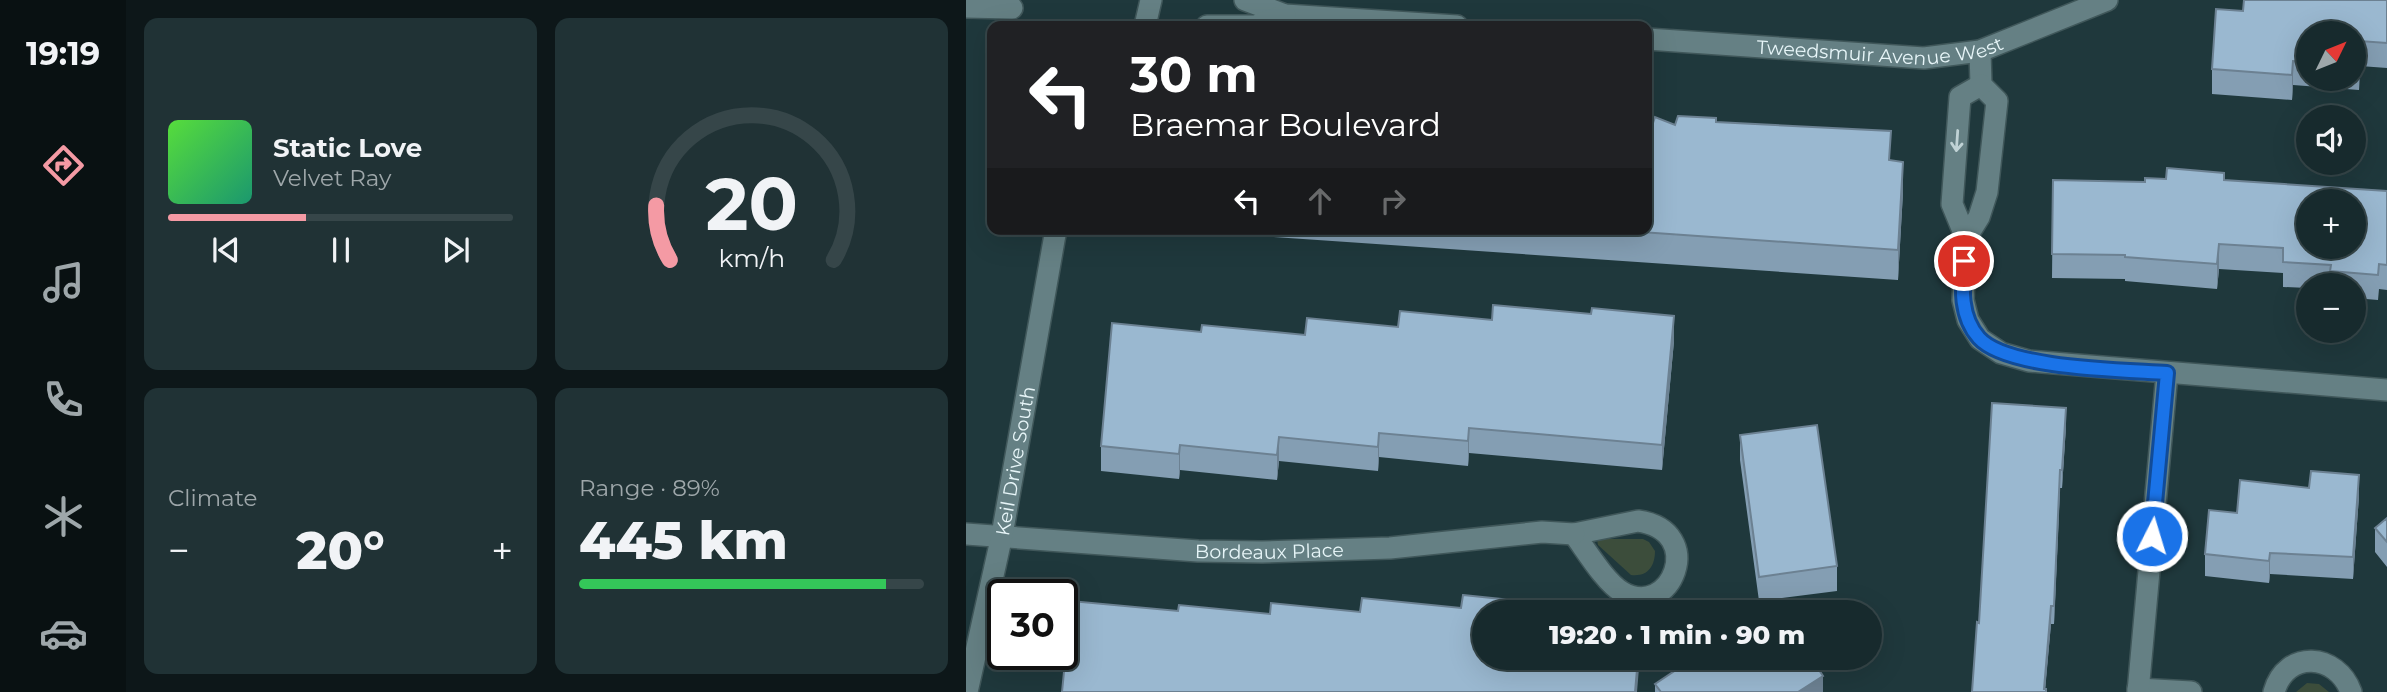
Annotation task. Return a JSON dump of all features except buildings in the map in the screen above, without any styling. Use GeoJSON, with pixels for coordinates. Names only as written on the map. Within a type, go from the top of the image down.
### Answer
{"type":"FeatureCollection","features":[{"type":"Feature","properties":{"kind":"street"},"geometry":{"type":"LineString","coordinates":[[1146,21],[1150,0]]}},
{"type":"Feature","properties":{"kind":"street"},"geometry":{"type":"LineString","coordinates":[[1245,0],[1285,15],[1379,21]]}},
{"type":"Feature","properties":{"kind":"street","name":"Tweedsmuir Avenue West"},"geometry":{"type":"LineString","coordinates":[[1652,39],[1924,58],[1980,51],[2107,0]]}},
{"type":"Feature","properties":{"kind":"street"},"geometry":{"type":"LineString","coordinates":[[966,7],[1013,11]]}},
{"type":"Feature","properties":{"kind":"street"},"geometry":{"type":"LineString","coordinates":[[1269,21],[1285,15]]}},
{"type":"Feature","properties":{"kind":"street"},"geometry":{"type":"LineString","coordinates":[[1966,238],[1979,217],[1987,192],[1997,101],[1981,85],[1980,51]]}},
{"type":"Feature","properties":{"kind":"street"},"geometry":{"type":"LineString","coordinates":[[1981,85],[1960,97],[1952,204],[1966,238],[1962,300],[1968,320],[1980,339],[2001,352],[2029,361],[2387,390]]}},
{"type":"Feature","properties":{"kind":"street","name":"Keil Drive South"},"geometry":{"type":"LineString","coordinates":[[967,692],[1002,535],[1055,235]]}},
{"type":"Feature","properties":{"kind":"street"},"geometry":{"type":"LineString","coordinates":[[2167,373],[2138,690],[2191,692]]}},
{"type":"Feature","properties":{"kind":"street","name":"Bordeaux Place"},"geometry":{"type":"LineString","coordinates":[[966,534],[1198,551],[1262,552],[1390,548],[1542,533],[1574,534],[1638,521],[1652,523],[1664,530],[1673,541],[1677,566],[1665,588],[1654,595],[1642,598],[1629,596],[1619,591],[1609,580],[1574,534]]}},
{"type":"Feature","properties":{"kind":"street"},"geometry":{"type":"LineString","coordinates":[[2274,692],[2285,672],[2310,661],[2336,668],[2346,678],[2351,692]]}},
{"type":"Feature","properties":{"kind":"green space"},"geometry":{"type":"Polygon","coordinates":[[[1597,539],[1643,539],[1649,542],[1655,551],[1652,566],[1642,574],[1631,575],[1598,545],[1597,539]]]}},
{"type":"Feature","properties":{"kind":"green space"},"geometry":{"type":"Polygon","coordinates":[[[2307,683],[2319,684],[2329,692],[2296,692],[2307,683]]]}},
{"type":"Feature","properties":{"kind":"route"},"geometry":{"type":"LineString","coordinates":[[1964,261],[1962,300],[1968,320],[1980,339],[2001,352],[2029,361],[2167,373],[2152,536]]}}]}
